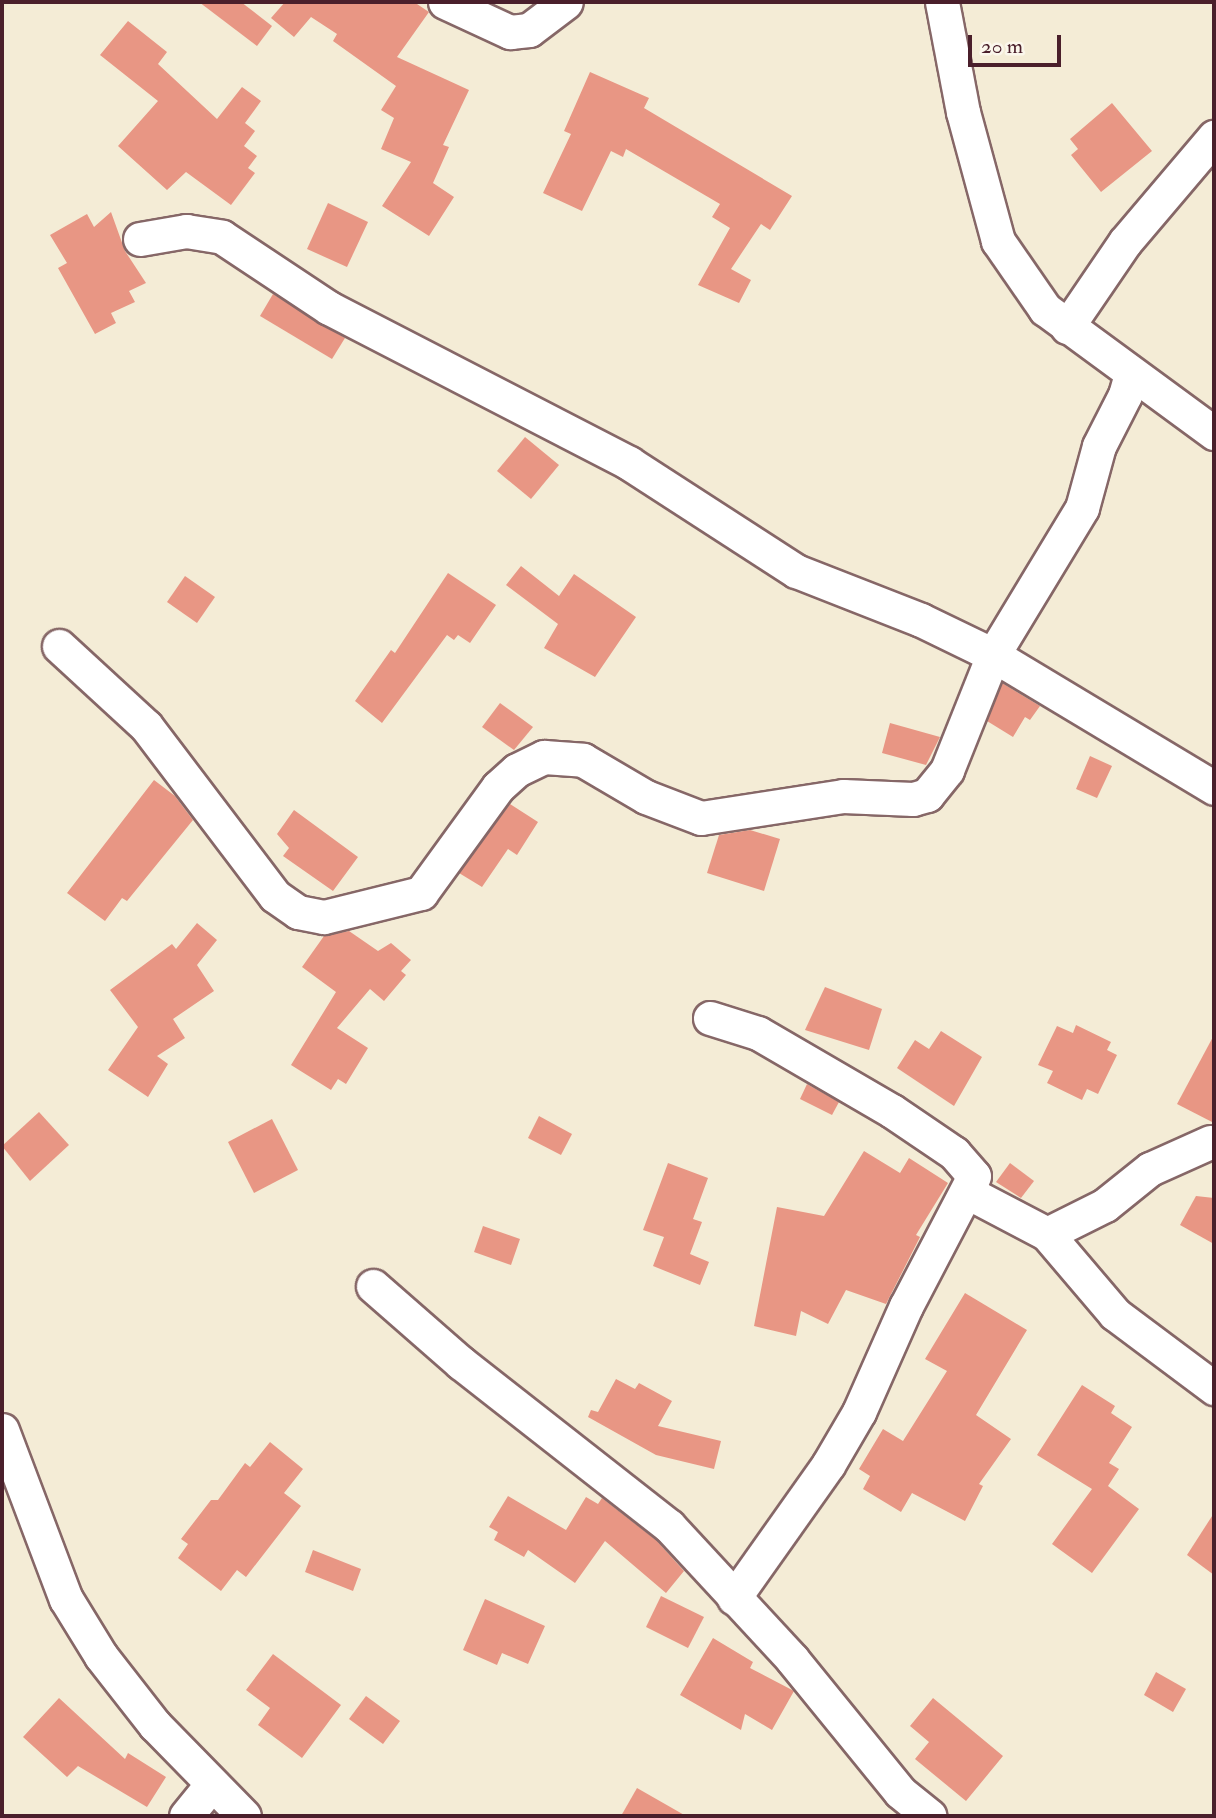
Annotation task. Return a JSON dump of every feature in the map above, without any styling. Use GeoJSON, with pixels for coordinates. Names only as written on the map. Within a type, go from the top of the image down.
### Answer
{"type":"FeatureCollection","features":[{"type":"Feature","properties":{"kind":"street"},"geometry":{"type":"LineString","coordinates":[[444,2],[510,32],[529,30],[566,2]]}},
{"type":"Feature","properties":{"kind":"street"},"geometry":{"type":"LineString","coordinates":[[942,2],[963,112],[998,241],[1045,309],[1214,433]]}},
{"type":"Feature","properties":{"kind":"street"},"geometry":{"type":"LineString","coordinates":[[1067,327],[1125,242],[1214,136]]}},
{"type":"Feature","properties":{"kind":"street"},"geometry":{"type":"LineString","coordinates":[[139,239],[186,231],[222,237],[329,308],[629,463],[796,570],[921,620],[993,655],[1214,788]]}},
{"type":"Feature","properties":{"kind":"street"},"geometry":{"type":"LineString","coordinates":[[59,646],[146,726],[275,896],[298,912],[324,917],[421,893],[498,787],[544,757],[583,760],[646,797],[701,818],[843,796],[913,799],[927,795],[947,770],[993,655],[1082,509],[1099,446],[1131,374]]}},
{"type":"Feature","properties":{"kind":"street"},"geometry":{"type":"LineString","coordinates":[[710,1017],[758,1033],[954,1153],[974,1176],[969,1193],[906,1306],[859,1412],[828,1465],[734,1598]]}},
{"type":"Feature","properties":{"kind":"street"},"geometry":{"type":"LineString","coordinates":[[1047,1234],[1105,1205],[1150,1169],[1210,1142]]}},
{"type":"Feature","properties":{"kind":"street"},"geometry":{"type":"LineString","coordinates":[[969,1193],[1047,1234],[1115,1314],[1214,1388]]}},
{"type":"Feature","properties":{"kind":"street"},"geometry":{"type":"LineString","coordinates":[[373,1286],[461,1363],[669,1526],[792,1658],[900,1792],[930,1816]]}},
{"type":"Feature","properties":{"kind":"street"},"geometry":{"type":"LineString","coordinates":[[2,1430],[66,1599],[101,1656],[155,1725],[244,1816]]}},
{"type":"Feature","properties":{"kind":"street"},"geometry":{"type":"LineString","coordinates":[[186,1816],[211,1785]]}},
{"type":"Feature","properties":{"kind":"building"},"geometry":{"type":"Polygon","coordinates":[[[199,2],[241,2],[272,26],[257,46],[199,2]]]}},
{"type":"Feature","properties":{"kind":"building"},"geometry":{"type":"Polygon","coordinates":[[[285,2],[414,2],[429,12],[397,57],[469,90],[443,145],[449,147],[433,183],[454,197],[429,236],[382,206],[411,162],[381,149],[394,118],[381,110],[396,86],[333,41],[337,34],[311,17],[294,37],[271,18],[285,2]]]}},
{"type":"Feature","properties":{"kind":"building"},"geometry":{"type":"Polygon","coordinates":[[[128,21],[167,52],[158,64],[217,119],[242,87],[261,101],[245,123],[255,131],[244,146],[257,156],[248,168],[255,173],[231,205],[186,172],[167,190],[118,146],[158,101],[100,55],[128,21]]]}},
{"type":"Feature","properties":{"kind":"building"},"geometry":{"type":"Polygon","coordinates":[[[590,72],[649,98],[644,108],[792,196],[770,230],[761,224],[731,269],[751,280],[739,303],[698,285],[730,228],[712,217],[720,204],[626,149],[623,157],[611,151],[582,211],[543,193],[571,134],[564,131],[590,72]]]}},
{"type":"Feature","properties":{"kind":"building"},"geometry":{"type":"Polygon","coordinates":[[[1112,103],[1152,151],[1101,192],[1071,155],[1078,149],[1070,139],[1112,103]]]}},
{"type":"Feature","properties":{"kind":"building"},"geometry":{"type":"Polygon","coordinates":[[[328,203],[368,222],[347,267],[307,249],[328,203]]]}},
{"type":"Feature","properties":{"kind":"building"},"geometry":{"type":"Polygon","coordinates":[[[111,212],[125,251],[146,283],[129,291],[135,302],[111,313],[116,323],[95,334],[58,268],[67,263],[50,235],[87,214],[94,227],[111,212]]]}},
{"type":"Feature","properties":{"kind":"building"},"geometry":{"type":"Polygon","coordinates":[[[273,294],[345,338],[332,359],[260,316],[273,294]]]}},
{"type":"Feature","properties":{"kind":"building"},"geometry":{"type":"Polygon","coordinates":[[[525,437],[559,465],[531,499],[497,471],[525,437]]]}},
{"type":"Feature","properties":{"kind":"building"},"geometry":{"type":"Polygon","coordinates":[[[521,566],[559,596],[574,574],[636,617],[595,677],[544,648],[558,624],[506,585],[521,566]]]}},
{"type":"Feature","properties":{"kind":"building"},"geometry":{"type":"Polygon","coordinates":[[[448,573],[496,605],[470,643],[458,635],[454,640],[447,635],[382,723],[355,701],[391,650],[395,653],[448,573]]]}},
{"type":"Feature","properties":{"kind":"building"},"geometry":{"type":"Polygon","coordinates":[[[185,576],[215,597],[197,623],[167,602],[185,576]]]}},
{"type":"Feature","properties":{"kind":"building"},"geometry":{"type":"Polygon","coordinates":[[[1002,683],[1040,706],[1030,720],[1025,717],[1013,737],[987,721],[1002,683]]]}},
{"type":"Feature","properties":{"kind":"building"},"geometry":{"type":"Polygon","coordinates":[[[500,703],[533,727],[514,750],[482,727],[500,703]]]}},
{"type":"Feature","properties":{"kind":"building"},"geometry":{"type":"Polygon","coordinates":[[[890,723],[940,737],[926,765],[882,753],[890,723]]]}},
{"type":"Feature","properties":{"kind":"building"},"geometry":{"type":"Polygon","coordinates":[[[1090,756],[1112,766],[1097,798],[1076,789],[1090,756]]]}},
{"type":"Feature","properties":{"kind":"building"},"geometry":{"type":"Polygon","coordinates":[[[154,780],[175,796],[193,820],[127,901],[122,898],[105,921],[67,893],[154,780]]]}},
{"type":"Feature","properties":{"kind":"building"},"geometry":{"type":"Polygon","coordinates":[[[510,804],[538,822],[517,855],[508,849],[482,887],[459,873],[510,804]]]}},
{"type":"Feature","properties":{"kind":"building"},"geometry":{"type":"Polygon","coordinates":[[[294,810],[358,857],[333,891],[283,856],[289,848],[277,834],[294,810]]]}},
{"type":"Feature","properties":{"kind":"building"},"geometry":{"type":"Polygon","coordinates":[[[750,830],[780,839],[764,891],[707,873],[719,835],[750,830]]]}},
{"type":"Feature","properties":{"kind":"building"},"geometry":{"type":"Polygon","coordinates":[[[197,923],[217,940],[197,965],[214,991],[173,1019],[185,1038],[157,1056],[168,1064],[148,1097],[108,1070],[138,1027],[110,990],[172,944],[176,949],[197,923]]]}},
{"type":"Feature","properties":{"kind":"building"},"geometry":{"type":"Polygon","coordinates":[[[349,931],[378,951],[391,943],[411,960],[401,971],[406,975],[384,1001],[370,989],[337,1028],[368,1048],[346,1084],[338,1079],[331,1090],[291,1065],[336,992],[302,967],[324,936],[349,931]]]}},
{"type":"Feature","properties":{"kind":"building"},"geometry":{"type":"Polygon","coordinates":[[[825,987],[882,1009],[869,1050],[805,1030],[825,987]]]}},
{"type":"Feature","properties":{"kind":"building"},"geometry":{"type":"Polygon","coordinates":[[[1076,1025],[1111,1042],[1107,1050],[1117,1055],[1098,1094],[1087,1089],[1082,1100],[1047,1083],[1053,1071],[1038,1065],[1057,1026],[1073,1033],[1076,1025]]]}},
{"type":"Feature","properties":{"kind":"building"},"geometry":{"type":"Polygon","coordinates":[[[941,1031],[982,1057],[954,1106],[897,1068],[915,1040],[929,1049],[941,1031]]]}},
{"type":"Feature","properties":{"kind":"building"},"geometry":{"type":"Polygon","coordinates":[[[1214,1035],[1214,1123],[1177,1104],[1214,1035]]]}},
{"type":"Feature","properties":{"kind":"building"},"geometry":{"type":"Polygon","coordinates":[[[807,1084],[839,1102],[832,1115],[800,1099],[807,1084]]]}},
{"type":"Feature","properties":{"kind":"building"},"geometry":{"type":"Polygon","coordinates":[[[39,1112],[69,1145],[30,1181],[2,1146],[39,1112]]]}},
{"type":"Feature","properties":{"kind":"building"},"geometry":{"type":"Polygon","coordinates":[[[539,1116],[572,1134],[561,1155],[528,1138],[539,1116]]]}},
{"type":"Feature","properties":{"kind":"building"},"geometry":{"type":"Polygon","coordinates":[[[272,1119],[298,1170],[254,1193],[228,1142],[272,1119]]]}},
{"type":"Feature","properties":{"kind":"building"},"geometry":{"type":"Polygon","coordinates":[[[864,1151],[900,1173],[909,1158],[948,1183],[916,1235],[920,1237],[886,1304],[846,1290],[828,1324],[801,1311],[796,1336],[754,1326],[777,1207],[824,1216],[864,1151]]]}},
{"type":"Feature","properties":{"kind":"building"},"geometry":{"type":"Polygon","coordinates":[[[668,1163],[708,1178],[693,1219],[702,1222],[690,1254],[709,1262],[700,1285],[653,1266],[664,1237],[643,1230],[668,1163]]]}},
{"type":"Feature","properties":{"kind":"building"},"geometry":{"type":"Polygon","coordinates":[[[1010,1163],[1034,1181],[1021,1198],[996,1182],[1010,1163]]]}},
{"type":"Feature","properties":{"kind":"building"},"geometry":{"type":"Polygon","coordinates":[[[1196,1196],[1214,1198],[1214,1244],[1180,1225],[1196,1196]]]}},
{"type":"Feature","properties":{"kind":"building"},"geometry":{"type":"Polygon","coordinates":[[[483,1226],[520,1239],[511,1265],[474,1252],[483,1226]]]}},
{"type":"Feature","properties":{"kind":"building"},"geometry":{"type":"Polygon","coordinates":[[[965,1293],[1027,1330],[976,1415],[1011,1439],[979,1484],[983,1486],[965,1521],[912,1493],[901,1512],[863,1489],[870,1476],[859,1469],[883,1429],[903,1441],[947,1371],[925,1359],[965,1293]]]}},
{"type":"Feature","properties":{"kind":"building"},"geometry":{"type":"Polygon","coordinates":[[[616,1379],[635,1389],[639,1383],[672,1401],[658,1426],[721,1441],[714,1469],[656,1455],[588,1417],[591,1410],[598,1412],[616,1379]]]}},
{"type":"Feature","properties":{"kind":"building"},"geometry":{"type":"Polygon","coordinates":[[[1082,1385],[1115,1406],[1111,1413],[1132,1427],[1109,1463],[1119,1469],[1108,1486],[1139,1509],[1092,1573],[1052,1544],[1092,1489],[1037,1455],[1082,1385]]]}},
{"type":"Feature","properties":{"kind":"building"},"geometry":{"type":"Polygon","coordinates":[[[270,1442],[303,1469],[284,1493],[301,1506],[246,1577],[237,1570],[221,1591],[178,1558],[188,1544],[181,1539],[211,1500],[218,1500],[245,1463],[250,1467],[270,1442]]]}},
{"type":"Feature","properties":{"kind":"building"},"geometry":{"type":"Polygon","coordinates":[[[508,1496],[566,1530],[586,1497],[598,1504],[602,1498],[656,1540],[684,1571],[666,1593],[605,1541],[575,1583],[528,1550],[524,1557],[494,1540],[498,1532],[489,1527],[508,1496]]]}},
{"type":"Feature","properties":{"kind":"building"},"geometry":{"type":"Polygon","coordinates":[[[1214,1513],[1214,1575],[1187,1555],[1214,1513]]]}},
{"type":"Feature","properties":{"kind":"building"},"geometry":{"type":"Polygon","coordinates":[[[313,1550],[361,1569],[353,1591],[305,1572],[313,1550]]]}},
{"type":"Feature","properties":{"kind":"building"},"geometry":{"type":"Polygon","coordinates":[[[661,1596],[704,1617],[688,1648],[646,1627],[661,1596]]]}},
{"type":"Feature","properties":{"kind":"building"},"geometry":{"type":"Polygon","coordinates":[[[485,1599],[545,1626],[528,1664],[502,1653],[497,1665],[463,1650],[485,1599]]]}},
{"type":"Feature","properties":{"kind":"building"},"geometry":{"type":"Polygon","coordinates":[[[713,1638],[753,1662],[750,1668],[794,1691],[772,1730],[745,1714],[741,1730],[680,1695],[713,1638]]]}},
{"type":"Feature","properties":{"kind":"building"},"geometry":{"type":"Polygon","coordinates":[[[273,1654],[341,1705],[302,1758],[258,1725],[270,1708],[246,1690],[273,1654]]]}},
{"type":"Feature","properties":{"kind":"building"},"geometry":{"type":"Polygon","coordinates":[[[1156,1672],[1186,1689],[1173,1712],[1144,1695],[1156,1672]]]}},
{"type":"Feature","properties":{"kind":"building"},"geometry":{"type":"Polygon","coordinates":[[[366,1696],[400,1721],[383,1744],[349,1719],[366,1696]]]}},
{"type":"Feature","properties":{"kind":"building"},"geometry":{"type":"Polygon","coordinates":[[[59,1698],[125,1759],[128,1753],[166,1777],[147,1807],[78,1766],[67,1777],[23,1737],[59,1698]]]}},
{"type":"Feature","properties":{"kind":"building"},"geometry":{"type":"Polygon","coordinates":[[[933,1698],[1003,1756],[966,1801],[915,1759],[929,1742],[910,1726],[933,1698]]]}},
{"type":"Feature","properties":{"kind":"building"},"geometry":{"type":"Polygon","coordinates":[[[637,1788],[686,1816],[621,1816],[637,1788]]]}}]}
